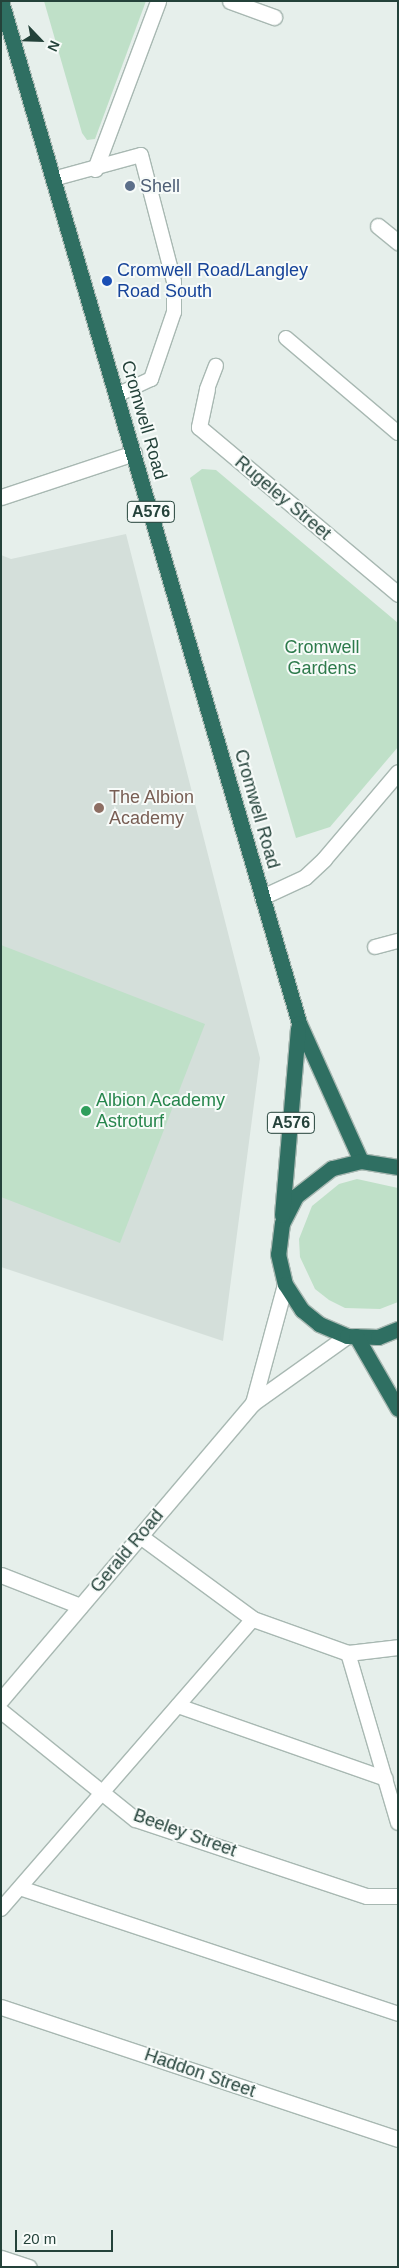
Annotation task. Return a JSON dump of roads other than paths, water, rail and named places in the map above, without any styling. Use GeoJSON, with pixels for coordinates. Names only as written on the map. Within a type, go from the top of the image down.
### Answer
{"type":"FeatureCollection","features":[{"type":"Feature","properties":{"kind":"highway","name":"Cromwell Road"},"geometry":{"type":"LineString","coordinates":[[1,1],[299,1023],[361,1161]]}},
{"type":"Feature","properties":{"kind":"highway","name":"Cromwell Road"},"geometry":{"type":"LineString","coordinates":[[282,1223],[299,1023]]}},
{"type":"Feature","properties":{"kind":"highway","name":"A576"},"geometry":{"type":"LineString","coordinates":[[398,1167],[361,1161],[332,1168],[296,1196],[282,1223],[278,1254],[285,1284],[302,1310],[319,1324],[352,1336],[378,1337],[398,1329]]}},
{"type":"Feature","properties":{"kind":"highway"},"geometry":{"type":"LineString","coordinates":[[352,1336],[398,1409]]}},
{"type":"Feature","properties":{"kind":"street"},"geometry":{"type":"LineString","coordinates":[[94,170],[158,1]]}},
{"type":"Feature","properties":{"kind":"street"},"geometry":{"type":"LineString","coordinates":[[230,1],[274,17]]}},
{"type":"Feature","properties":{"kind":"street"},"geometry":{"type":"LineString","coordinates":[[378,226],[398,242]]}},
{"type":"Feature","properties":{"kind":"street","name":"Rugeley Street"},"geometry":{"type":"LineString","coordinates":[[207,389],[198,427],[398,594]]}},
{"type":"Feature","properties":{"kind":"street"},"geometry":{"type":"LineString","coordinates":[[1,498],[134,453]]}},
{"type":"Feature","properties":{"kind":"street"},"geometry":{"type":"LineString","coordinates":[[262,897],[304,877],[324,859],[398,772]]}},
{"type":"Feature","properties":{"kind":"street","name":"Gerald Road"},"geometry":{"type":"LineString","coordinates":[[253,1403],[285,1284]]}},
{"type":"Feature","properties":{"kind":"street","name":"Gerald Road"},"geometry":{"type":"LineString","coordinates":[[1,1700],[253,1403],[352,1336]]}},
{"type":"Feature","properties":{"kind":"street"},"geometry":{"type":"LineString","coordinates":[[140,1536],[253,1620],[348,1653],[398,1647]]}},
{"type":"Feature","properties":{"kind":"street"},"geometry":{"type":"LineString","coordinates":[[1,1575],[80,1606]]}},
{"type":"Feature","properties":{"kind":"street","name":"Beeley Street"},"geometry":{"type":"LineString","coordinates":[[1,1711],[135,1819],[367,1896],[398,1896]]}},
{"type":"Feature","properties":{"kind":"street","name":"Haddon Street"},"geometry":{"type":"LineString","coordinates":[[1,2007],[398,2139]]}},
{"type":"Feature","properties":{"kind":"street"},"geometry":{"type":"LineString","coordinates":[[1,2258],[29,2267]]}},
{"type":"Feature","properties":{"kind":"lane"},"geometry":{"type":"LineString","coordinates":[[54,179],[94,170],[141,155],[174,282],[174,312],[151,379],[117,395]]}},
{"type":"Feature","properties":{"kind":"lane"},"geometry":{"type":"LineString","coordinates":[[286,338],[398,432]]}},
{"type":"Feature","properties":{"kind":"lane"},"geometry":{"type":"LineString","coordinates":[[207,389],[216,366]]}},
{"type":"Feature","properties":{"kind":"lane"},"geometry":{"type":"LineString","coordinates":[[375,947],[398,941]]}},
{"type":"Feature","properties":{"kind":"lane"},"geometry":{"type":"LineString","coordinates":[[1,1910],[253,1620]]}},
{"type":"Feature","properties":{"kind":"lane"},"geometry":{"type":"LineString","coordinates":[[348,1653],[398,1823]]}},
{"type":"Feature","properties":{"kind":"lane"},"geometry":{"type":"LineString","coordinates":[[178,1706],[386,1779]]}},
{"type":"Feature","properties":{"kind":"lane"},"geometry":{"type":"LineString","coordinates":[[20,1888],[398,2014]]}},
{"type":"Feature","properties":{"kind":"place","name":"Shell"},"geometry":{"type":"Point","coordinates":[130,186]}},
{"type":"Feature","properties":{"kind":"place","name":"Cromwell Road/Langley Road South"},"geometry":{"type":"Point","coordinates":[107,281]}},
{"type":"Feature","properties":{"kind":"place","name":"The Albion Academy"},"geometry":{"type":"Point","coordinates":[99,808]}},
{"type":"Feature","properties":{"kind":"place","name":"Albion Academy Astroturf"},"geometry":{"type":"Point","coordinates":[86,1111]}},
{"type":"Feature","properties":{"kind":"park label","name":"Cromwell Gardens"},"geometry":{"type":"Point","coordinates":[322,658]}}]}
